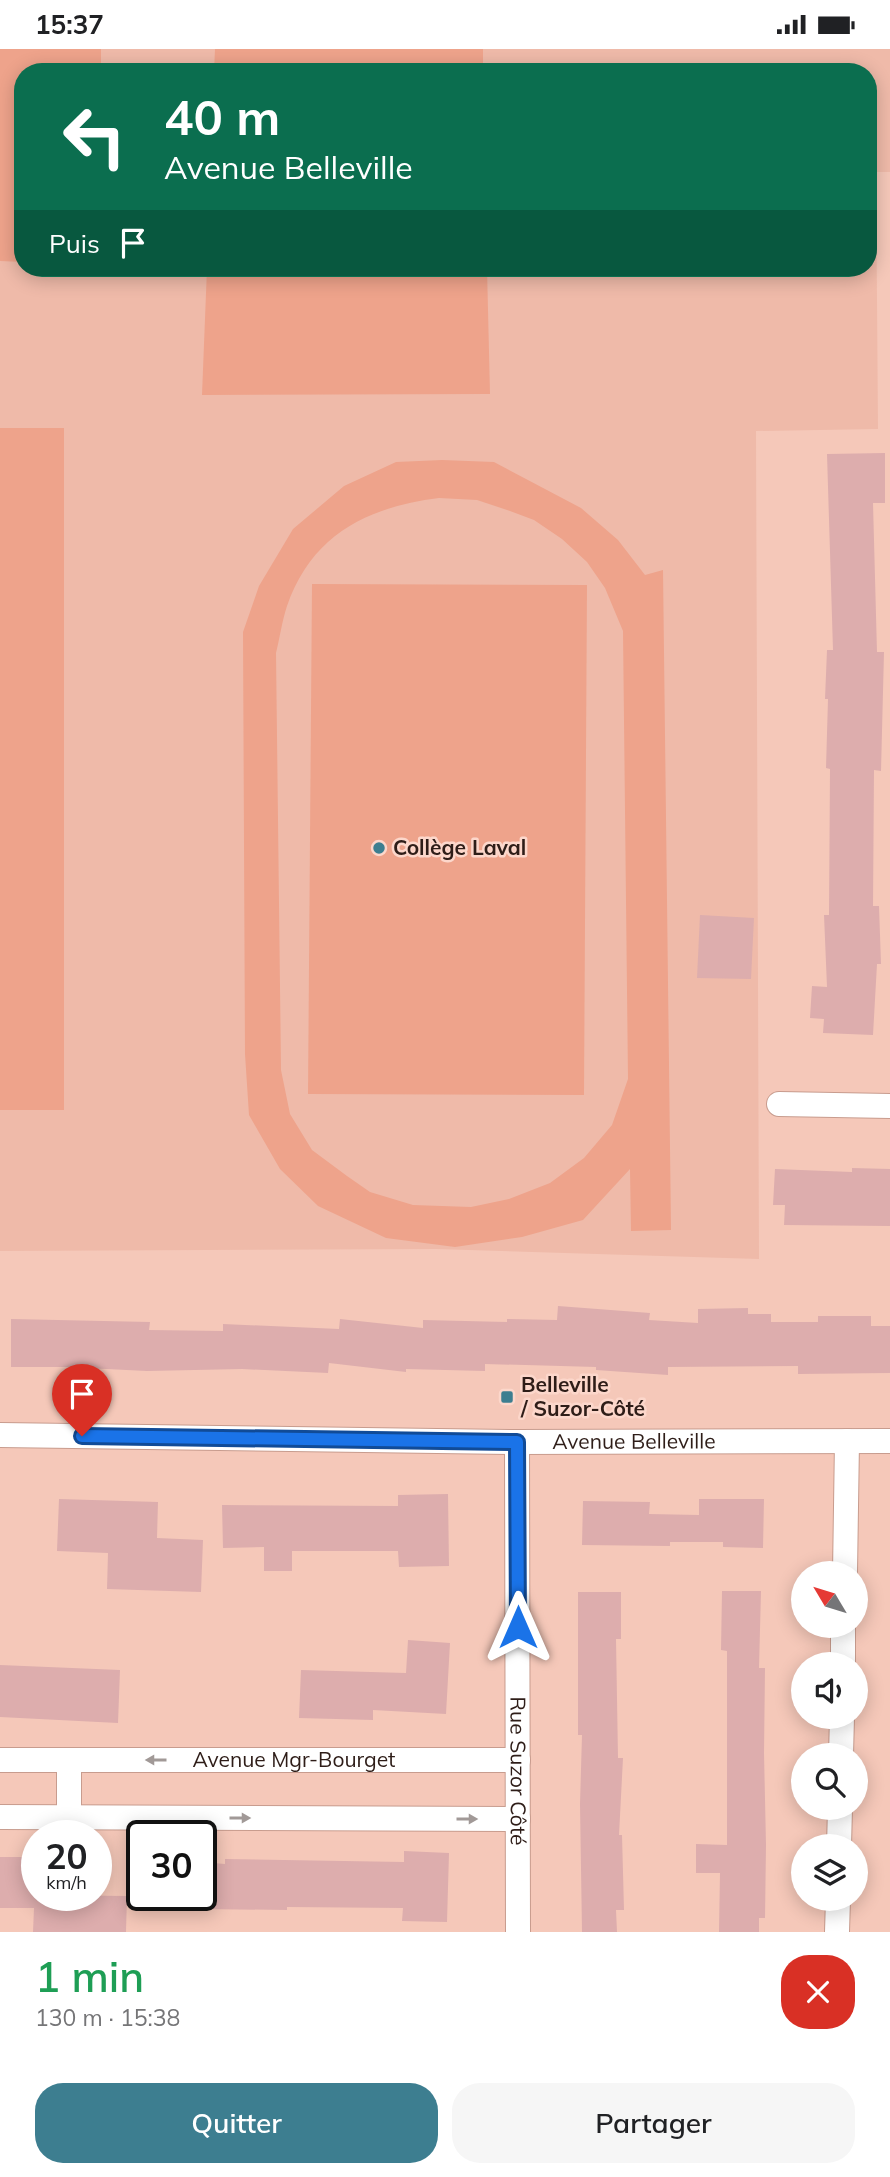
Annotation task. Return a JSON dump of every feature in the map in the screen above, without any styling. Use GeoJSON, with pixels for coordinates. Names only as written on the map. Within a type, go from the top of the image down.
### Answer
{"type":"FeatureCollection","features":[{"type":"Feature","properties":{"kind":"street"},"geometry":{"type":"LineString","coordinates":[[779,1104],[890,1105]]}},
{"type":"Feature","properties":{"kind":"street","name":"Avenue Belleville"},"geometry":{"type":"LineString","coordinates":[[0,1435],[517,1442],[890,1441]]}},
{"type":"Feature","properties":{"kind":"street"},"geometry":{"type":"LineString","coordinates":[[845,1561],[847,1441]]}},
{"type":"Feature","properties":{"kind":"street","name":"Rue Suzor Côté"},"geometry":{"type":"LineString","coordinates":[[517,1442],[519,1932]]}},
{"type":"Feature","properties":{"kind":"street","name":"Avenue Mgr-Bourget"},"geometry":{"type":"LineString","coordinates":[[0,1760],[518,1760]]}},
{"type":"Feature","properties":{"kind":"street"},"geometry":{"type":"LineString","coordinates":[[69,1760],[69,1817]]}},
{"type":"Feature","properties":{"kind":"street"},"geometry":{"type":"LineString","coordinates":[[0,1817],[518,1819]]}},
{"type":"Feature","properties":{"kind":"street"},"geometry":{"type":"LineString","coordinates":[[837,1932],[838,1911]]}},
{"type":"Feature","properties":{"kind":"shaded area","name":"Collège Laval"},"geometry":{"type":"Polygon","coordinates":[[[0,49],[890,49],[890,172],[877,172],[877,63],[14,63],[14,277],[877,277],[878,429],[756,431],[759,1259],[436,1249],[0,1251],[0,49]]]}},
{"type":"Feature","properties":{"kind":"shaded area"},"geometry":{"type":"Polygon","coordinates":[[[0,49],[101,49],[101,63],[14,63],[14,262],[0,261],[0,49]]]}},
{"type":"Feature","properties":{"kind":"shaded area"},"geometry":{"type":"Polygon","coordinates":[[[215,49],[483,49],[483,63],[214,63],[215,49]]]}},
{"type":"Feature","properties":{"kind":"shaded area"},"geometry":{"type":"Polygon","coordinates":[[[207,277],[487,277],[490,394],[202,395],[207,277]]]}},
{"type":"Feature","properties":{"kind":"shaded area"},"geometry":{"type":"Polygon","coordinates":[[[0,428],[64,428],[64,1110],[0,1110],[0,428]]]}},
{"type":"Feature","properties":{"kind":"shaded area"},"geometry":{"type":"Polygon","coordinates":[[[396,462],[494,462],[581,508],[618,540],[645,575],[663,570],[671,1230],[631,1231],[630,1169],[583,1220],[522,1237],[455,1247],[386,1238],[318,1206],[280,1169],[249,1115],[245,1054],[243,632],[259,586],[293,529],[344,486],[396,462]],[[439,498],[413,502],[366,517],[346,528],[311,560],[298,581],[285,612],[276,653],[281,1070],[290,1114],[312,1150],[347,1176],[370,1192],[413,1205],[471,1207],[509,1199],[550,1183],[584,1158],[612,1125],[628,1079],[623,631],[605,588],[587,562],[562,539],[534,520],[477,500],[439,498]]]}},
{"type":"Feature","properties":{"kind":"shaded area"},"geometry":{"type":"Polygon","coordinates":[[[312,584],[587,585],[584,1095],[308,1094],[312,584]]]}},
{"type":"Feature","properties":{"kind":"building"},"geometry":{"type":"Polygon","coordinates":[[[885,453],[885,503],[873,503],[877,652],[884,652],[881,771],[874,770],[873,906],[879,906],[881,964],[877,964],[873,1035],[823,1033],[824,1019],[810,1018],[812,986],[827,987],[824,915],[829,915],[830,769],[826,768],[828,699],[825,699],[827,650],[833,650],[827,454],[885,453]]]}},
{"type":"Feature","properties":{"kind":"building"},"geometry":{"type":"Polygon","coordinates":[[[700,915],[754,918],[751,979],[697,978],[700,915]]]}},
{"type":"Feature","properties":{"kind":"building"},"geometry":{"type":"Polygon","coordinates":[[[852,1168],[890,1169],[890,1226],[784,1225],[785,1205],[773,1205],[775,1169],[852,1172],[852,1168]]]}},
{"type":"Feature","properties":{"kind":"building"},"geometry":{"type":"Polygon","coordinates":[[[558,1306],[650,1313],[649,1320],[698,1323],[698,1309],[748,1308],[748,1314],[771,1314],[771,1322],[818,1322],[818,1316],[871,1316],[871,1326],[890,1326],[890,1373],[798,1374],[798,1366],[668,1367],[668,1375],[596,1370],[596,1367],[485,1364],[485,1371],[406,1369],[406,1372],[329,1363],[328,1373],[242,1369],[147,1371],[11,1367],[11,1319],[150,1322],[149,1330],[223,1331],[223,1324],[339,1329],[340,1319],[423,1328],[423,1320],[557,1320],[558,1306]]]}},
{"type":"Feature","properties":{"kind":"building"},"geometry":{"type":"Polygon","coordinates":[[[448,1494],[449,1566],[399,1567],[398,1551],[292,1551],[292,1571],[264,1571],[264,1547],[223,1548],[222,1505],[398,1506],[398,1495],[448,1494]]]}},
{"type":"Feature","properties":{"kind":"building"},"geometry":{"type":"Polygon","coordinates":[[[59,1499],[158,1502],[157,1538],[203,1540],[201,1592],[107,1589],[108,1553],[57,1551],[59,1499]]]}},
{"type":"Feature","properties":{"kind":"building"},"geometry":{"type":"Polygon","coordinates":[[[699,1499],[764,1499],[763,1548],[723,1547],[723,1542],[670,1542],[670,1546],[582,1545],[583,1501],[650,1502],[649,1514],[699,1515],[699,1499]]]}},
{"type":"Feature","properties":{"kind":"building"},"geometry":{"type":"Polygon","coordinates":[[[722,1591],[761,1591],[759,1668],[765,1668],[766,1845],[765,1918],[759,1918],[759,1932],[719,1932],[720,1873],[696,1873],[696,1844],[727,1845],[727,1651],[721,1650],[722,1591]]]}},
{"type":"Feature","properties":{"kind":"building"},"geometry":{"type":"Polygon","coordinates":[[[578,1592],[621,1592],[621,1639],[616,1639],[618,1758],[623,1758],[619,1835],[622,1835],[624,1910],[616,1910],[617,1932],[582,1932],[582,1735],[578,1735],[578,1592]]]}},
{"type":"Feature","properties":{"kind":"building"},"geometry":{"type":"Polygon","coordinates":[[[408,1640],[450,1643],[446,1714],[373,1710],[373,1720],[299,1718],[301,1670],[406,1673],[408,1640]]]}},
{"type":"Feature","properties":{"kind":"building"},"geometry":{"type":"Polygon","coordinates":[[[0,1665],[120,1670],[118,1723],[0,1717],[0,1665]]]}},
{"type":"Feature","properties":{"kind":"building"},"geometry":{"type":"Polygon","coordinates":[[[404,1851],[449,1853],[447,1922],[402,1921],[403,1908],[217,1909],[217,1863],[225,1864],[225,1859],[404,1862],[404,1851]]]}},
{"type":"Feature","properties":{"kind":"building"},"geometry":{"type":"Polygon","coordinates":[[[0,1857],[21,1857],[21,1908],[0,1908],[0,1857]]]}},
{"type":"Feature","properties":{"kind":"building"},"geometry":{"type":"Polygon","coordinates":[[[112,1896],[126,1896],[126,1932],[33,1932],[34,1911],[112,1911],[112,1896]]]}},
{"type":"Feature","properties":{"kind":"place","name":"Collège Laval"},"geometry":{"type":"Point","coordinates":[379,848]}},
{"type":"Feature","properties":{"kind":"place","name":"Belleville / Suzor-Côté"},"geometry":{"type":"Point","coordinates":[507,1397]}},
{"type":"Feature","properties":{"kind":"route"},"geometry":{"type":"LineString","coordinates":[[82,1436],[517,1442],[518,1627]]}}]}
